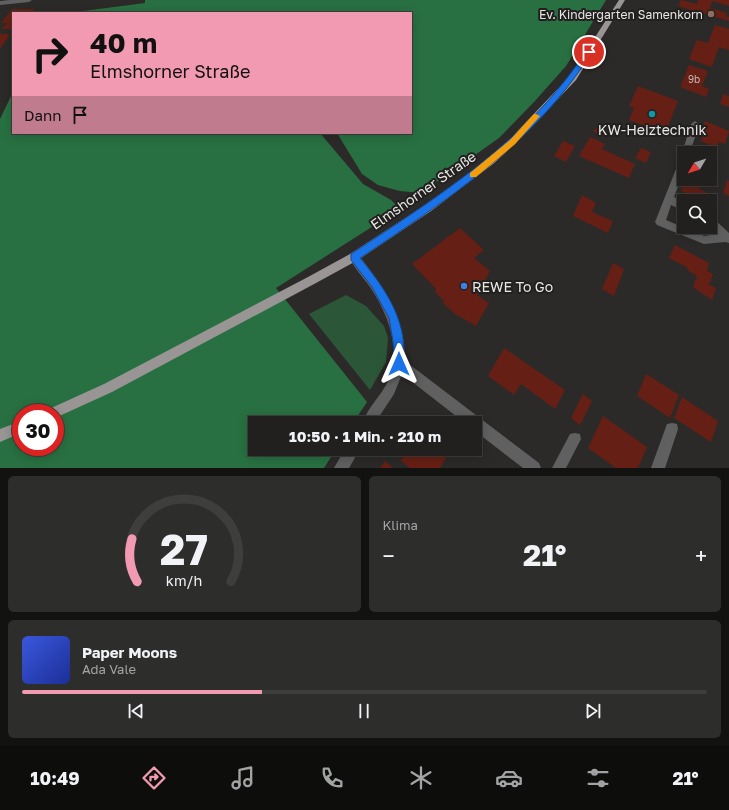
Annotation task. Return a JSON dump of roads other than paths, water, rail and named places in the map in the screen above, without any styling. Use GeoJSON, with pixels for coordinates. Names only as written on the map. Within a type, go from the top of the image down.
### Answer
{"type":"FeatureCollection","features":[{"type":"Feature","properties":{"kind":"main road","name":"Elmshorner Straße"},"geometry":{"type":"LineString","coordinates":[[64,408],[108,388],[354,257],[428,208],[490,162],[512,142],[573,78],[622,0]]}},
{"type":"Feature","properties":{"kind":"main road"},"geometry":{"type":"LineString","coordinates":[[0,436],[12,431]]}},
{"type":"Feature","properties":{"kind":"street"},"geometry":{"type":"LineString","coordinates":[[1,4],[30,0]]}},
{"type":"Feature","properties":{"kind":"street"},"geometry":{"type":"LineString","coordinates":[[688,146],[695,124]]}},
{"type":"Feature","properties":{"kind":"street"},"geometry":{"type":"LineString","coordinates":[[677,178],[660,222],[704,240],[728,238]]}},
{"type":"Feature","properties":{"kind":"street"},"geometry":{"type":"LineString","coordinates":[[669,199],[677,203]]}},
{"type":"Feature","properties":{"kind":"street"},"geometry":{"type":"LineString","coordinates":[[717,228],[728,238]]}},
{"type":"Feature","properties":{"kind":"street"},"geometry":{"type":"LineString","coordinates":[[354,257],[375,284],[394,317],[398,341],[399,364],[394,380],[372,416]]}},
{"type":"Feature","properties":{"kind":"street"},"geometry":{"type":"LineString","coordinates":[[399,364],[466,416]]}},
{"type":"Feature","properties":{"kind":"street"},"geometry":{"type":"LineString","coordinates":[[482,428],[534,468]]}},
{"type":"Feature","properties":{"kind":"street"},"geometry":{"type":"LineString","coordinates":[[658,468],[672,429]]}},
{"type":"Feature","properties":{"kind":"street"},"geometry":{"type":"LineString","coordinates":[[559,468],[575,439]]}},
{"type":"Feature","properties":{"kind":"street"},"geometry":{"type":"LineString","coordinates":[[341,468],[349,456]]}},
{"type":"Feature","properties":{"kind":"place","name":"Ev. Kindergarten Samenkorn"},"geometry":{"type":"Point","coordinates":[711,14]}},
{"type":"Feature","properties":{"kind":"place","name":"KW-Heiztechnik"},"geometry":{"type":"Point","coordinates":[652,114]}},
{"type":"Feature","properties":{"kind":"place","name":"REWE To Go"},"geometry":{"type":"Point","coordinates":[464,286]}}]}
